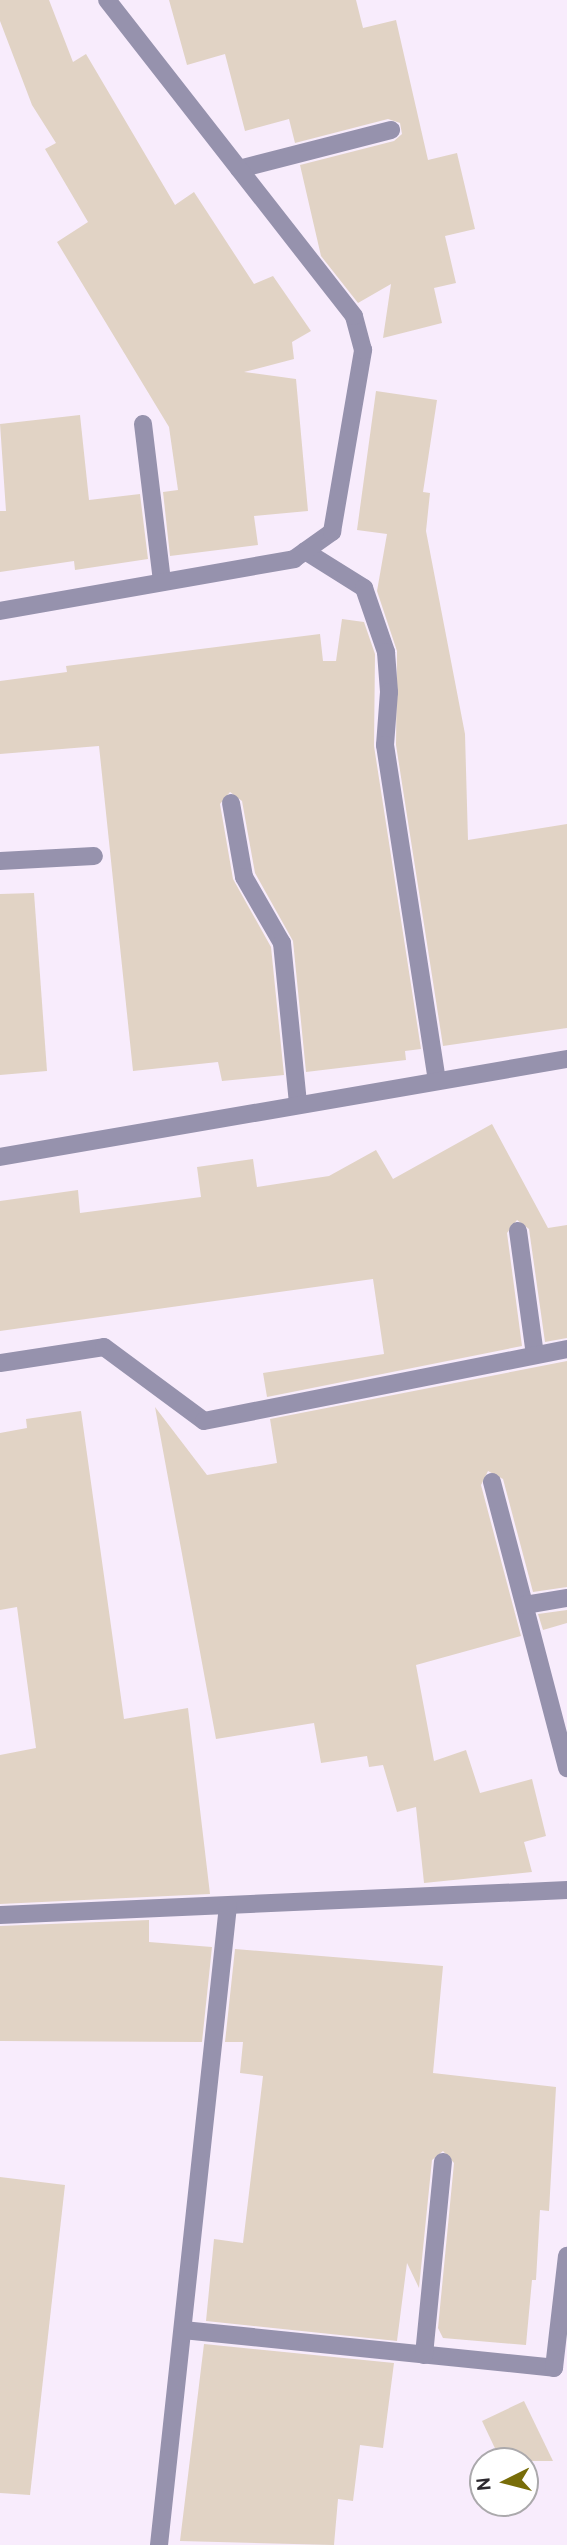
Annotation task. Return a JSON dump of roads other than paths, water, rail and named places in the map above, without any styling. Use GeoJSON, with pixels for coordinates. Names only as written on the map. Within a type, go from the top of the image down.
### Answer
{"type":"FeatureCollection","features":[{"type":"Feature","properties":{"kind":"street"},"geometry":{"type":"LineString","coordinates":[[0,611],[294,559],[332,532],[363,350],[354,316],[107,0]]}},
{"type":"Feature","properties":{"kind":"street"},"geometry":{"type":"LineString","coordinates":[[239,169],[391,130]]}},
{"type":"Feature","properties":{"kind":"street"},"geometry":{"type":"LineString","coordinates":[[143,424],[162,582]]}},
{"type":"Feature","properties":{"kind":"street"},"geometry":{"type":"LineString","coordinates":[[305,551],[364,588],[386,652],[389,692],[384,745],[437,1079]]}},
{"type":"Feature","properties":{"kind":"street"},"geometry":{"type":"LineString","coordinates":[[231,803],[244,877],[282,943],[298,1103]]}},
{"type":"Feature","properties":{"kind":"street"},"geometry":{"type":"LineString","coordinates":[[0,861],[94,856]]}},
{"type":"Feature","properties":{"kind":"street"},"geometry":{"type":"LineString","coordinates":[[0,1157],[298,1103],[567,1059]]}},
{"type":"Feature","properties":{"kind":"street"},"geometry":{"type":"LineString","coordinates":[[518,1231],[535,1356]]}},
{"type":"Feature","properties":{"kind":"street"},"geometry":{"type":"LineString","coordinates":[[0,1363],[104,1348],[204,1421],[567,1349]]}},
{"type":"Feature","properties":{"kind":"street"},"geometry":{"type":"LineString","coordinates":[[492,1482],[567,1768]]}},
{"type":"Feature","properties":{"kind":"street"},"geometry":{"type":"LineString","coordinates":[[525,1605],[567,1598]]}},
{"type":"Feature","properties":{"kind":"street"},"geometry":{"type":"LineString","coordinates":[[0,1915],[567,1890]]}},
{"type":"Feature","properties":{"kind":"street"},"geometry":{"type":"LineString","coordinates":[[159,2545],[228,1906]]}},
{"type":"Feature","properties":{"kind":"street"},"geometry":{"type":"LineString","coordinates":[[424,2355],[443,2162]]}},
{"type":"Feature","properties":{"kind":"street"},"geometry":{"type":"LineString","coordinates":[[183,2330],[554,2368],[567,2256]]}}]}
